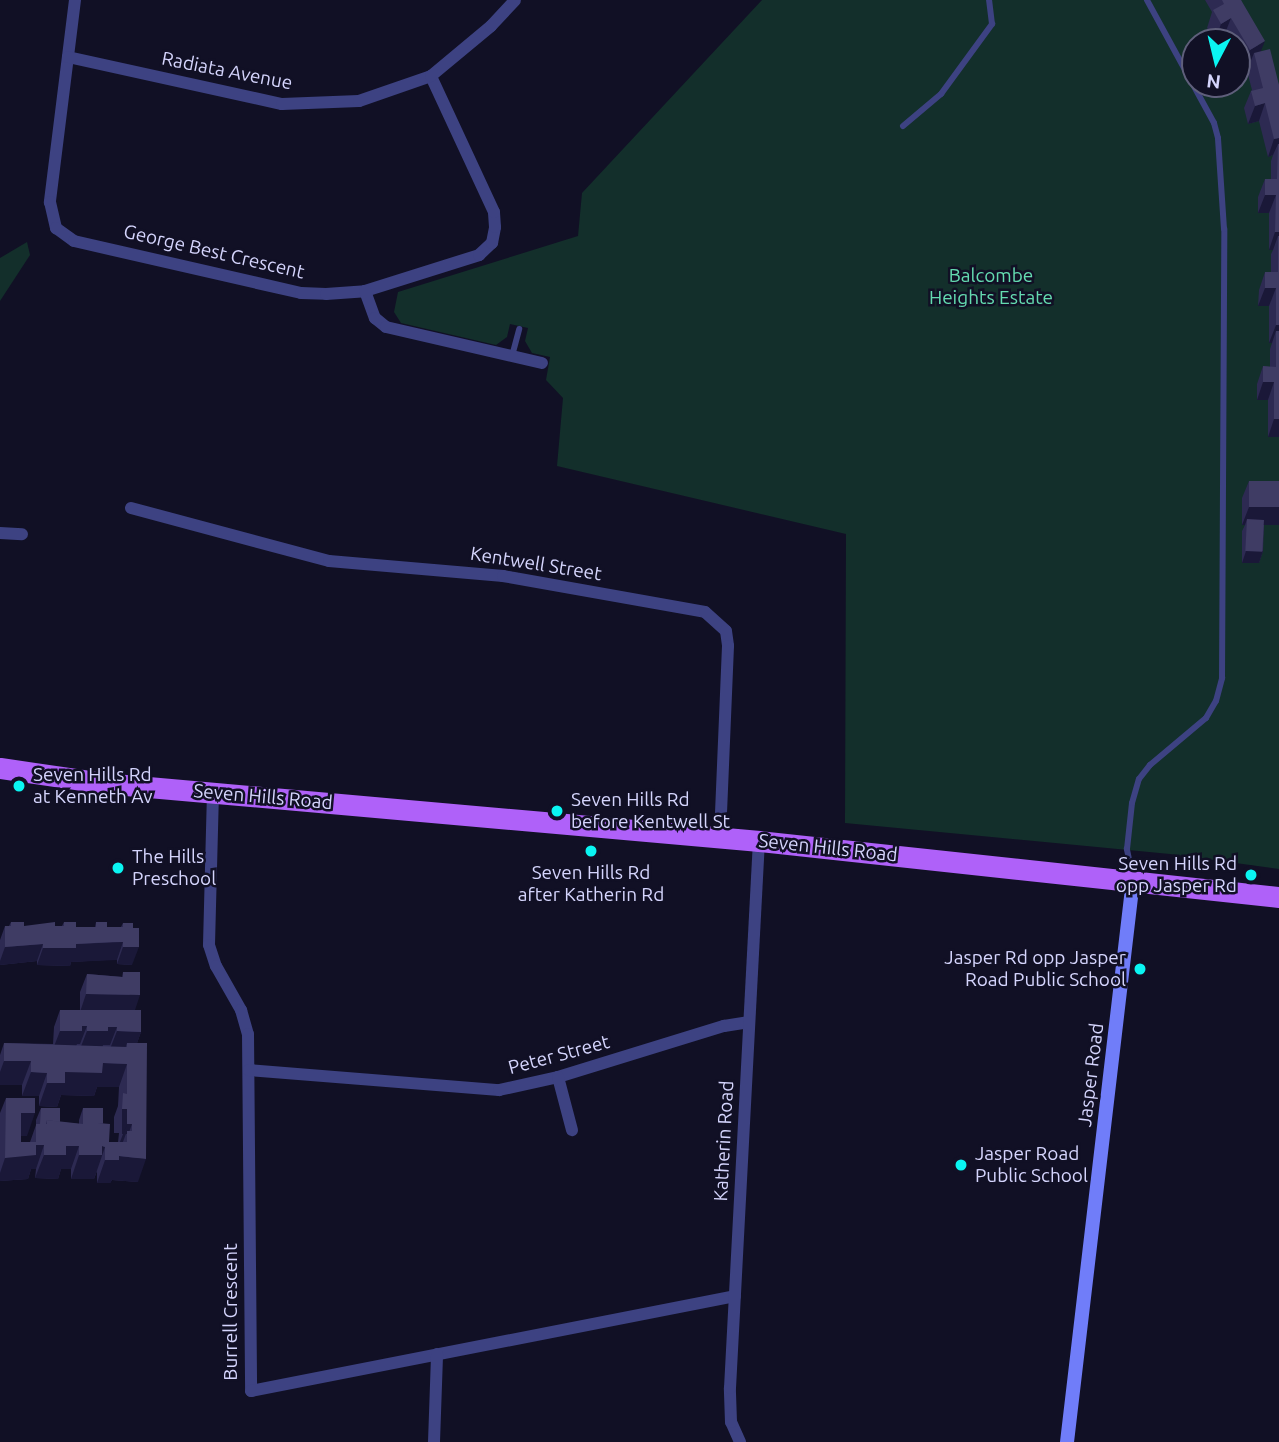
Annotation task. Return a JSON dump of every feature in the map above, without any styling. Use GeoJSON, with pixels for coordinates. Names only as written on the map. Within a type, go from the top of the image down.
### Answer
{"type":"FeatureCollection","features":[{"type":"Feature","properties":{"kind":"main road","name":"Seven Hills Road"},"geometry":{"type":"LineString","coordinates":[[0,768],[103,783],[759,841],[1279,897]]}},
{"type":"Feature","properties":{"kind":"street","name":"George Best Crescent"},"geometry":{"type":"LineString","coordinates":[[75,0],[50,202],[51,217],[64,236],[301,293],[326,295],[365,290],[479,255],[492,243],[494,212],[431,76]]}},
{"type":"Feature","properties":{"kind":"street","name":"Radiata Avenue"},"geometry":{"type":"LineString","coordinates":[[68,57],[282,104],[359,101],[431,76],[491,26],[515,0]]}},
{"type":"Feature","properties":{"kind":"street"},"geometry":{"type":"LineString","coordinates":[[365,290],[375,318],[386,327],[542,363]]}},
{"type":"Feature","properties":{"kind":"street","name":"Kentwell Street"},"geometry":{"type":"LineString","coordinates":[[131,508],[329,561],[503,576],[705,612],[726,631],[728,646],[720,838]]}},
{"type":"Feature","properties":{"kind":"street"},"geometry":{"type":"LineString","coordinates":[[0,533],[22,534]]}},
{"type":"Feature","properties":{"kind":"street","name":"Burrell Crescent"},"geometry":{"type":"LineString","coordinates":[[213,792],[209,945],[216,967],[247,1026],[251,1391],[735,1296]]}},
{"type":"Feature","properties":{"kind":"street","name":"Katherin Road"},"geometry":{"type":"LineString","coordinates":[[740,1442],[731,1422],[730,1388],[759,841]]}},
{"type":"Feature","properties":{"kind":"street","name":"Jasper Road"},"geometry":{"type":"LineString","coordinates":[[1067,1442],[1133,880]]}},
{"type":"Feature","properties":{"kind":"street","name":"Peter Street"},"geometry":{"type":"LineString","coordinates":[[249,1070],[490,1090],[519,1087],[558,1077],[724,1026],[748,1022]]}},
{"type":"Feature","properties":{"kind":"street"},"geometry":{"type":"LineString","coordinates":[[558,1077],[572,1130]]}},
{"type":"Feature","properties":{"kind":"street"},"geometry":{"type":"LineString","coordinates":[[434,1442],[436,1354]]}},
{"type":"Feature","properties":{"kind":"lane"},"geometry":{"type":"LineString","coordinates":[[902,126],[941,94],[992,24],[992,6],[989,0]]}},
{"type":"Feature","properties":{"kind":"lane"},"geometry":{"type":"LineString","coordinates":[[1133,880],[1127,849],[1132,803],[1139,779],[1150,765],[1206,718],[1216,701],[1222,678],[1224,229],[1216,131],[1147,0]]}},
{"type":"Feature","properties":{"kind":"lane"},"geometry":{"type":"LineString","coordinates":[[512,356],[519,329]]}},
{"type":"Feature","properties":{"kind":"green space","name":"Balcombe Heights Estate"},"geometry":{"type":"Polygon","coordinates":[[[762,0],[1279,0],[1279,869],[1170,854],[845,823],[846,534],[557,466],[563,398],[546,380],[550,357],[532,353],[525,341],[528,328],[510,324],[507,337],[496,345],[401,323],[394,312],[398,292],[578,236],[582,193],[762,0]]]}},
{"type":"Feature","properties":{"kind":"green space"},"geometry":{"type":"Polygon","coordinates":[[[27,242],[30,255],[0,301],[0,258],[27,242]]]}},
{"type":"Feature","properties":{"kind":"building"},"geometry":{"type":"Polygon","coordinates":[[[1222,0],[1241,0],[1265,41],[1251,49],[1251,28],[1237,28],[1231,18],[1221,24],[1213,10],[1224,4],[1222,0]]]}},
{"type":"Feature","properties":{"kind":"building"},"geometry":{"type":"Polygon","coordinates":[[[1270,49],[1279,85],[1279,138],[1274,139],[1265,103],[1255,106],[1251,91],[1263,88],[1254,53],[1270,49]]]}},
{"type":"Feature","properties":{"kind":"building"},"geometry":{"type":"Polygon","coordinates":[[[1278,144],[1279,232],[1275,232],[1276,195],[1265,195],[1265,179],[1277,179],[1278,144]]]}},
{"type":"Feature","properties":{"kind":"building"},"geometry":{"type":"Polygon","coordinates":[[[1278,236],[1279,325],[1276,325],[1276,288],[1265,288],[1265,272],[1278,272],[1278,236]]]}},
{"type":"Feature","properties":{"kind":"building"},"geometry":{"type":"Polygon","coordinates":[[[1276,331],[1279,331],[1279,419],[1274,419],[1274,382],[1263,382],[1263,366],[1276,367],[1276,331]]]}},
{"type":"Feature","properties":{"kind":"building"},"geometry":{"type":"Polygon","coordinates":[[[1249,481],[1279,481],[1279,507],[1249,507],[1249,481]]]}},
{"type":"Feature","properties":{"kind":"building"},"geometry":{"type":"Polygon","coordinates":[[[1247,519],[1264,520],[1262,552],[1245,551],[1247,519]]]}},
{"type":"Feature","properties":{"kind":"building"},"geometry":{"type":"Polygon","coordinates":[[[11,922],[24,922],[24,926],[55,922],[55,926],[64,926],[64,922],[76,922],[76,927],[96,927],[96,922],[107,922],[107,927],[123,927],[123,923],[133,923],[133,928],[139,928],[139,947],[123,947],[123,942],[113,942],[76,944],[76,948],[43,948],[43,944],[5,947],[5,926],[11,926],[11,922]]]}},
{"type":"Feature","properties":{"kind":"building"},"geometry":{"type":"Polygon","coordinates":[[[123,972],[140,972],[140,995],[86,994],[87,974],[123,977],[123,972]]]}},
{"type":"Feature","properties":{"kind":"building"},"geometry":{"type":"Polygon","coordinates":[[[60,1010],[141,1010],[141,1032],[117,1031],[117,1027],[108,1027],[108,1031],[87,1031],[87,1026],[82,1026],[82,1031],[60,1031],[60,1010]]]}},
{"type":"Feature","properties":{"kind":"building"},"geometry":{"type":"Polygon","coordinates":[[[4,1043],[127,1047],[127,1043],[147,1043],[146,1159],[119,1156],[119,1160],[105,1160],[105,1147],[102,1146],[102,1155],[79,1155],[79,1146],[66,1146],[66,1155],[44,1155],[44,1145],[36,1145],[36,1124],[47,1124],[47,1120],[83,1124],[83,1120],[98,1120],[98,1123],[110,1124],[109,1142],[127,1142],[127,1131],[132,1131],[132,1124],[127,1124],[127,1109],[122,1109],[123,1093],[127,1094],[127,1064],[103,1063],[102,1073],[65,1072],[65,1083],[47,1083],[47,1073],[31,1072],[31,1061],[4,1061],[4,1043]]]}},
{"type":"Feature","properties":{"kind":"building"},"geometry":{"type":"Polygon","coordinates":[[[6,1098],[35,1098],[35,1113],[21,1113],[21,1142],[36,1142],[36,1155],[5,1158],[6,1098]]]}},
{"type":"Feature","properties":{"kind":"building"},"geometry":{"type":"Polygon","coordinates":[[[41,1108],[60,1108],[60,1122],[47,1120],[46,1124],[40,1124],[41,1108]]]}},
{"type":"Feature","properties":{"kind":"building"},"geometry":{"type":"Polygon","coordinates":[[[83,1108],[103,1108],[103,1123],[98,1123],[98,1120],[83,1120],[83,1108]]]}},
{"type":"Feature","properties":{"kind":"place","name":"Seven Hills Rd at Kenneth Av"},"geometry":{"type":"Point","coordinates":[19,786]}},
{"type":"Feature","properties":{"kind":"place","name":"Seven Hills Rd before Kentwell St"},"geometry":{"type":"Point","coordinates":[557,811]}},
{"type":"Feature","properties":{"kind":"place","name":"Seven Hills Rd after Katherin Rd"},"geometry":{"type":"Point","coordinates":[591,851]}},
{"type":"Feature","properties":{"kind":"place","name":"The Hills Preschool"},"geometry":{"type":"Point","coordinates":[118,868]}},
{"type":"Feature","properties":{"kind":"place","name":"Seven Hills Rd opp Jasper Rd"},"geometry":{"type":"Point","coordinates":[1251,875]}},
{"type":"Feature","properties":{"kind":"place","name":"Jasper Rd opp Jasper Road Public School"},"geometry":{"type":"Point","coordinates":[1140,969]}},
{"type":"Feature","properties":{"kind":"place","name":"Jasper Road Public School"},"geometry":{"type":"Point","coordinates":[961,1165]}}]}
